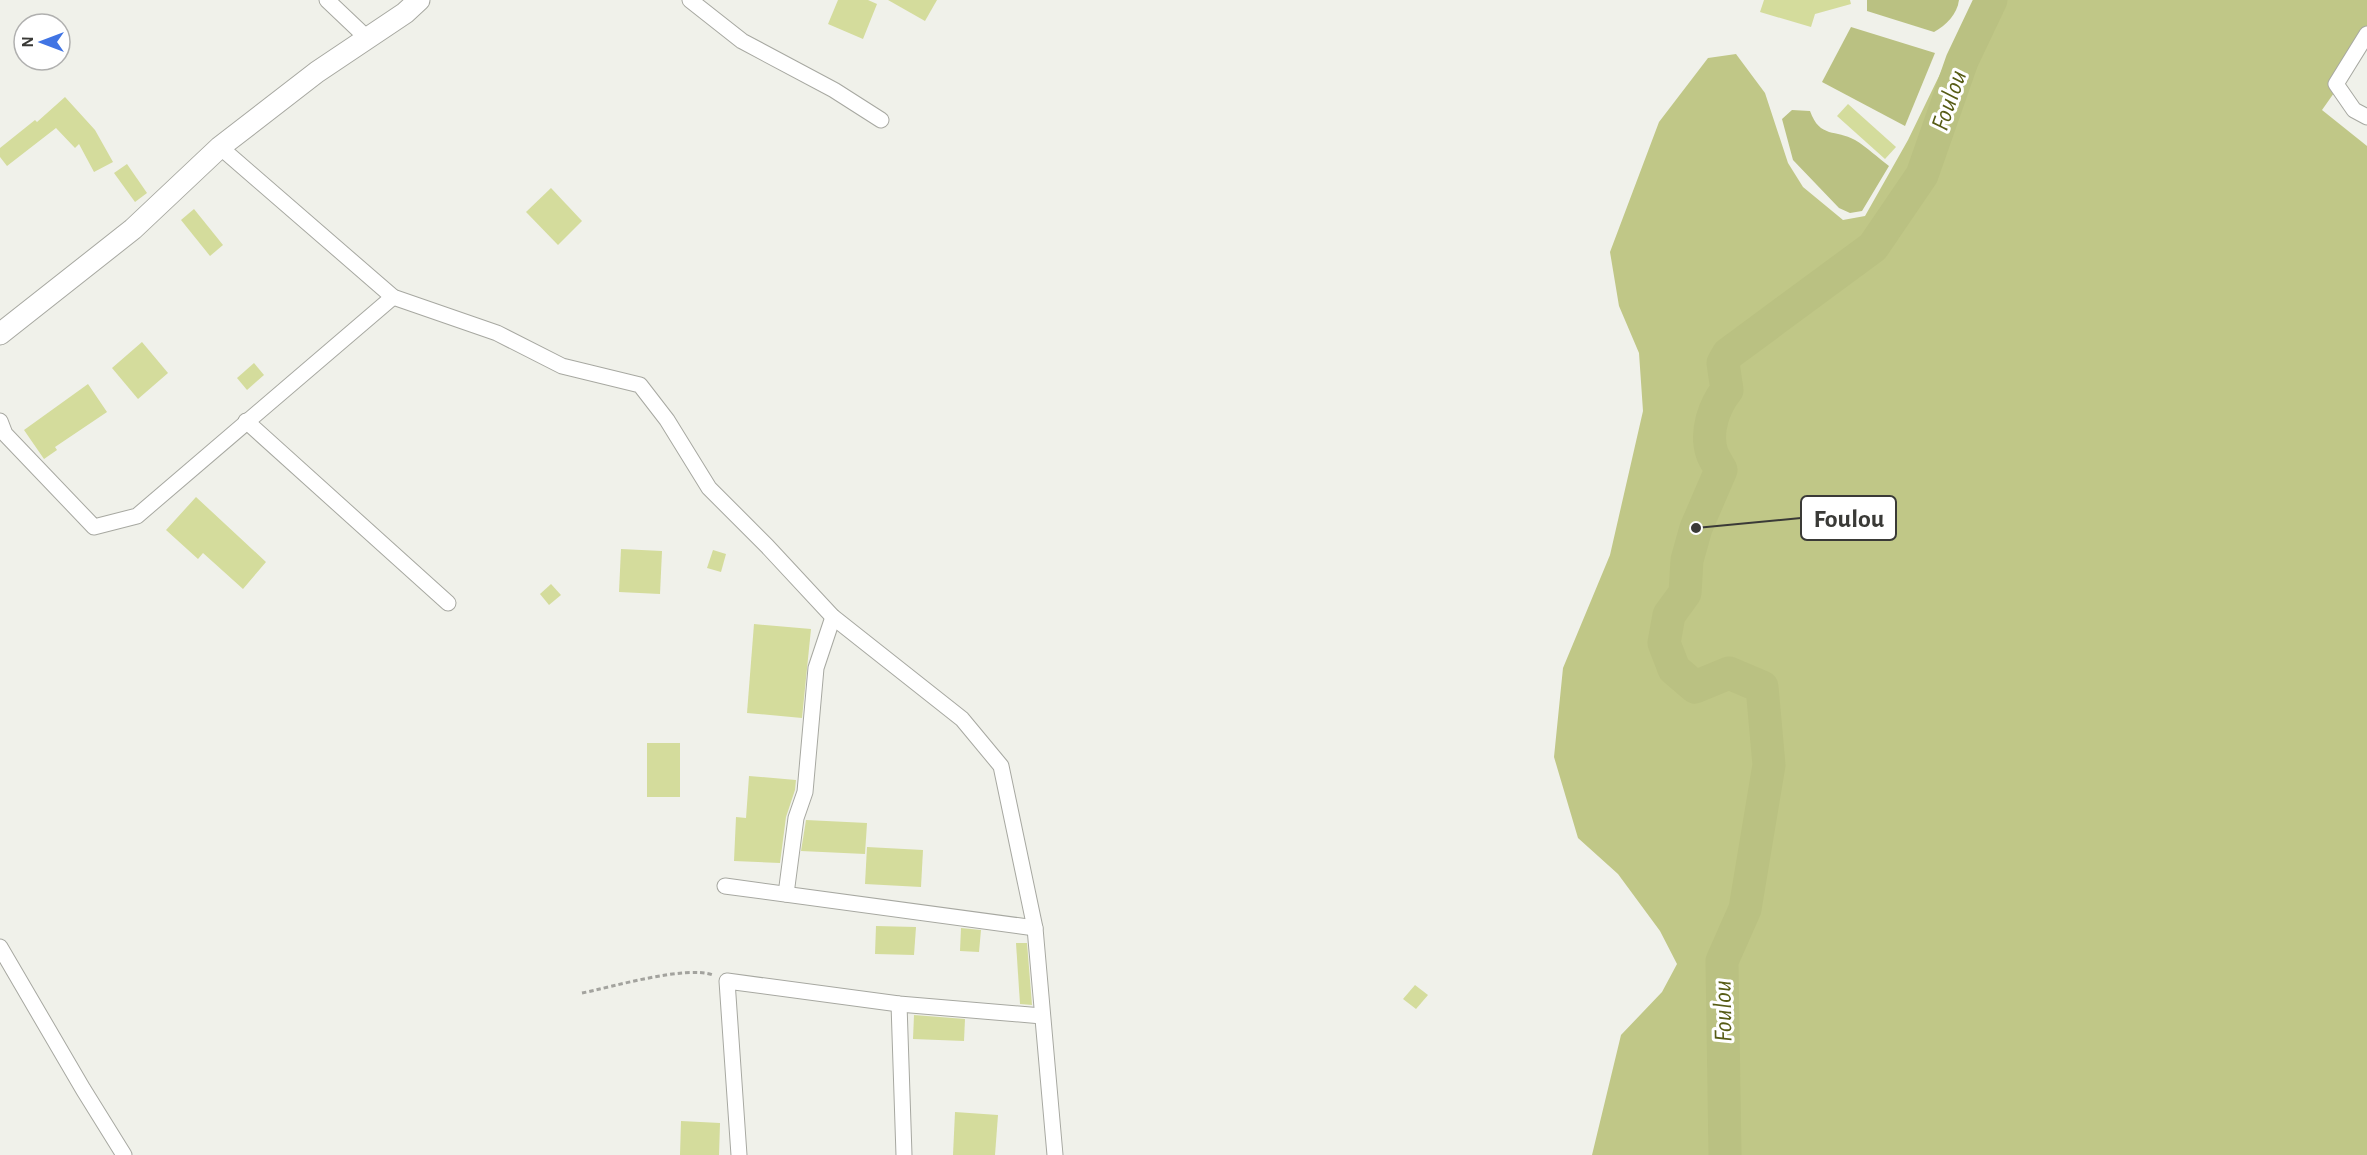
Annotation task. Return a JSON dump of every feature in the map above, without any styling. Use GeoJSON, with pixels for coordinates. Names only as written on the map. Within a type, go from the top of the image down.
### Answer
{"type":"FeatureCollection","features":[{"type":"Feature","properties":{"kind":"street"},"geometry":{"type":"LineString","coordinates":[[327,0],[367,38]]}},
{"type":"Feature","properties":{"kind":"street"},"geometry":{"type":"LineString","coordinates":[[0,334],[133,229],[220,147],[317,72],[405,13],[419,0]]}},
{"type":"Feature","properties":{"kind":"street"},"geometry":{"type":"LineString","coordinates":[[690,0],[742,41],[834,90],[881,120]]}},
{"type":"Feature","properties":{"kind":"street"},"geometry":{"type":"LineString","coordinates":[[2367,34],[2336,84],[2355,110],[2367,117]]}},
{"type":"Feature","properties":{"kind":"street"},"geometry":{"type":"LineString","coordinates":[[220,147],[393,297],[497,333],[562,366],[640,385],[667,420],[709,488],[833,617],[962,719],[1001,766],[1035,928],[1055,1155]]}},
{"type":"Feature","properties":{"kind":"street"},"geometry":{"type":"LineString","coordinates":[[0,421],[5,434],[94,527],[137,516],[393,297]]}},
{"type":"Feature","properties":{"kind":"street"},"geometry":{"type":"LineString","coordinates":[[246,421],[448,603]]}},
{"type":"Feature","properties":{"kind":"street"},"geometry":{"type":"LineString","coordinates":[[786,894],[796,818],[805,792],[816,668],[833,617]]}},
{"type":"Feature","properties":{"kind":"street"},"geometry":{"type":"LineString","coordinates":[[725,886],[1035,928]]}},
{"type":"Feature","properties":{"kind":"street"},"geometry":{"type":"LineString","coordinates":[[0,947],[124,1155]]}},
{"type":"Feature","properties":{"kind":"street"},"geometry":{"type":"LineString","coordinates":[[739,1155],[727,981],[899,1004],[1042,1016]]}},
{"type":"Feature","properties":{"kind":"street"},"geometry":{"type":"LineString","coordinates":[[899,1004],[904,1155]]}},
{"type":"Feature","properties":{"kind":"path"},"geometry":{"type":"LineString","coordinates":[[582,993],[679,973],[707,973],[727,981]]}},
{"type":"Feature","properties":{"kind":"shaded area"},"geometry":{"type":"Polygon","coordinates":[[[1867,0],[1959,0],[1950,19],[1934,32],[1867,11],[1867,0]]]}},
{"type":"Feature","properties":{"kind":"shaded area"},"geometry":{"type":"Polygon","coordinates":[[[1976,0],[2367,0],[2367,46],[2322,110],[2367,146],[2367,1155],[1592,1155],[1621,1035],[1662,992],[1677,964],[1660,931],[1618,874],[1578,838],[1554,757],[1563,668],[1610,555],[1643,411],[1639,353],[1619,306],[1610,252],[1659,122],[1708,58],[1736,54],[1765,93],[1788,163],[1803,187],[1843,220],[1865,216],[1908,140],[1976,0]]]}},
{"type":"Feature","properties":{"kind":"shaded area"},"geometry":{"type":"Polygon","coordinates":[[[1851,27],[1935,53],[1905,126],[1822,82],[1851,27]]]}},
{"type":"Feature","properties":{"kind":"shaded area"},"geometry":{"type":"Polygon","coordinates":[[[1792,110],[1810,111],[1814,120],[1824,130],[1855,140],[1889,166],[1862,211],[1850,213],[1839,208],[1793,160],[1782,119],[1792,110]]]}},
{"type":"Feature","properties":{"kind":"building"},"geometry":{"type":"Polygon","coordinates":[[[838,0],[868,0],[877,4],[863,39],[828,24],[838,0]]]}},
{"type":"Feature","properties":{"kind":"building"},"geometry":{"type":"Polygon","coordinates":[[[888,0],[937,0],[925,21],[888,0]]]}},
{"type":"Feature","properties":{"kind":"building"},"geometry":{"type":"Polygon","coordinates":[[[1764,0],[1850,0],[1851,4],[1815,14],[1811,27],[1760,12],[1764,0]]]}},
{"type":"Feature","properties":{"kind":"building"},"geometry":{"type":"Polygon","coordinates":[[[65,97],[95,130],[113,162],[94,172],[79,144],[75,148],[56,128],[7,166],[0,157],[0,148],[35,120],[37,122],[65,97]]]}},
{"type":"Feature","properties":{"kind":"building"},"geometry":{"type":"Polygon","coordinates":[[[1848,104],[1896,147],[1885,159],[1837,116],[1848,104]]]}},
{"type":"Feature","properties":{"kind":"building"},"geometry":{"type":"Polygon","coordinates":[[[127,164],[147,193],[135,202],[114,173],[127,164]]]}},
{"type":"Feature","properties":{"kind":"building"},"geometry":{"type":"Polygon","coordinates":[[[551,188],[582,221],[558,245],[526,212],[551,188]]]}},
{"type":"Feature","properties":{"kind":"building"},"geometry":{"type":"Polygon","coordinates":[[[194,209],[223,245],[210,256],[181,220],[194,209]]]}},
{"type":"Feature","properties":{"kind":"building"},"geometry":{"type":"Polygon","coordinates":[[[142,342],[168,373],[138,399],[112,368],[142,342]]]}},
{"type":"Feature","properties":{"kind":"building"},"geometry":{"type":"Polygon","coordinates":[[[254,363],[264,375],[247,390],[237,378],[254,363]]]}},
{"type":"Feature","properties":{"kind":"building"},"geometry":{"type":"Polygon","coordinates":[[[88,384],[107,412],[55,447],[57,450],[44,459],[24,430],[88,384]]]}},
{"type":"Feature","properties":{"kind":"building"},"geometry":{"type":"Polygon","coordinates":[[[196,497],[266,562],[243,589],[203,553],[198,559],[166,530],[196,497]]]}},
{"type":"Feature","properties":{"kind":"building"},"geometry":{"type":"Polygon","coordinates":[[[621,549],[662,551],[660,594],[619,592],[621,549]]]}},
{"type":"Feature","properties":{"kind":"building"},"geometry":{"type":"Polygon","coordinates":[[[713,550],[726,554],[721,572],[707,568],[713,550]]]}},
{"type":"Feature","properties":{"kind":"building"},"geometry":{"type":"Polygon","coordinates":[[[551,584],[561,595],[549,605],[540,594],[551,584]]]}},
{"type":"Feature","properties":{"kind":"building"},"geometry":{"type":"Polygon","coordinates":[[[754,624],[811,629],[802,718],[747,713],[754,624]]]}},
{"type":"Feature","properties":{"kind":"building"},"geometry":{"type":"Polygon","coordinates":[[[647,743],[680,743],[680,797],[647,797],[647,743]]]}},
{"type":"Feature","properties":{"kind":"building"},"geometry":{"type":"Polygon","coordinates":[[[749,776],[796,780],[786,817],[780,863],[734,861],[736,817],[746,818],[749,776]]]}},
{"type":"Feature","properties":{"kind":"building"},"geometry":{"type":"Polygon","coordinates":[[[806,820],[867,823],[865,854],[801,851],[806,820]]]}},
{"type":"Feature","properties":{"kind":"building"},"geometry":{"type":"Polygon","coordinates":[[[867,847],[923,850],[921,887],[865,884],[867,847]]]}},
{"type":"Feature","properties":{"kind":"building"},"geometry":{"type":"Polygon","coordinates":[[[876,926],[916,927],[914,955],[875,954],[876,926]]]}},
{"type":"Feature","properties":{"kind":"building"},"geometry":{"type":"Polygon","coordinates":[[[961,928],[981,930],[979,952],[960,951],[961,928]]]}},
{"type":"Feature","properties":{"kind":"building"},"geometry":{"type":"Polygon","coordinates":[[[1016,943],[1027,943],[1032,1005],[1020,1004],[1016,943]]]}},
{"type":"Feature","properties":{"kind":"building"},"geometry":{"type":"Polygon","coordinates":[[[1415,985],[1428,995],[1416,1009],[1403,999],[1415,985]]]}},
{"type":"Feature","properties":{"kind":"building"},"geometry":{"type":"Polygon","coordinates":[[[914,1015],[965,1019],[964,1041],[913,1039],[914,1015]]]}},
{"type":"Feature","properties":{"kind":"building"},"geometry":{"type":"Polygon","coordinates":[[[955,1112],[998,1115],[995,1155],[953,1155],[955,1112]]]}},
{"type":"Feature","properties":{"kind":"building"},"geometry":{"type":"Polygon","coordinates":[[[681,1121],[720,1123],[719,1155],[680,1155],[681,1121]]]}},
{"type":"Feature","properties":{"kind":"waterway","name":"Foulou"},"geometry":{"type":"LineString","coordinates":[[1725,1155],[1722,961],[1745,909],[1769,765],[1762,687],[1729,673],[1695,687],[1674,669],[1664,643],[1669,615],[1685,593],[1687,560],[1696,528],[1721,470],[1712,453],[1710,428],[1718,404],[1727,390],[1723,363],[1728,354],[1873,247],[1922,175],[1962,61],[1991,0]]}},
{"type":"Feature","properties":{"kind":"place","name":"Foulou"},"geometry":{"type":"Point","coordinates":[1696,528]}}]}
